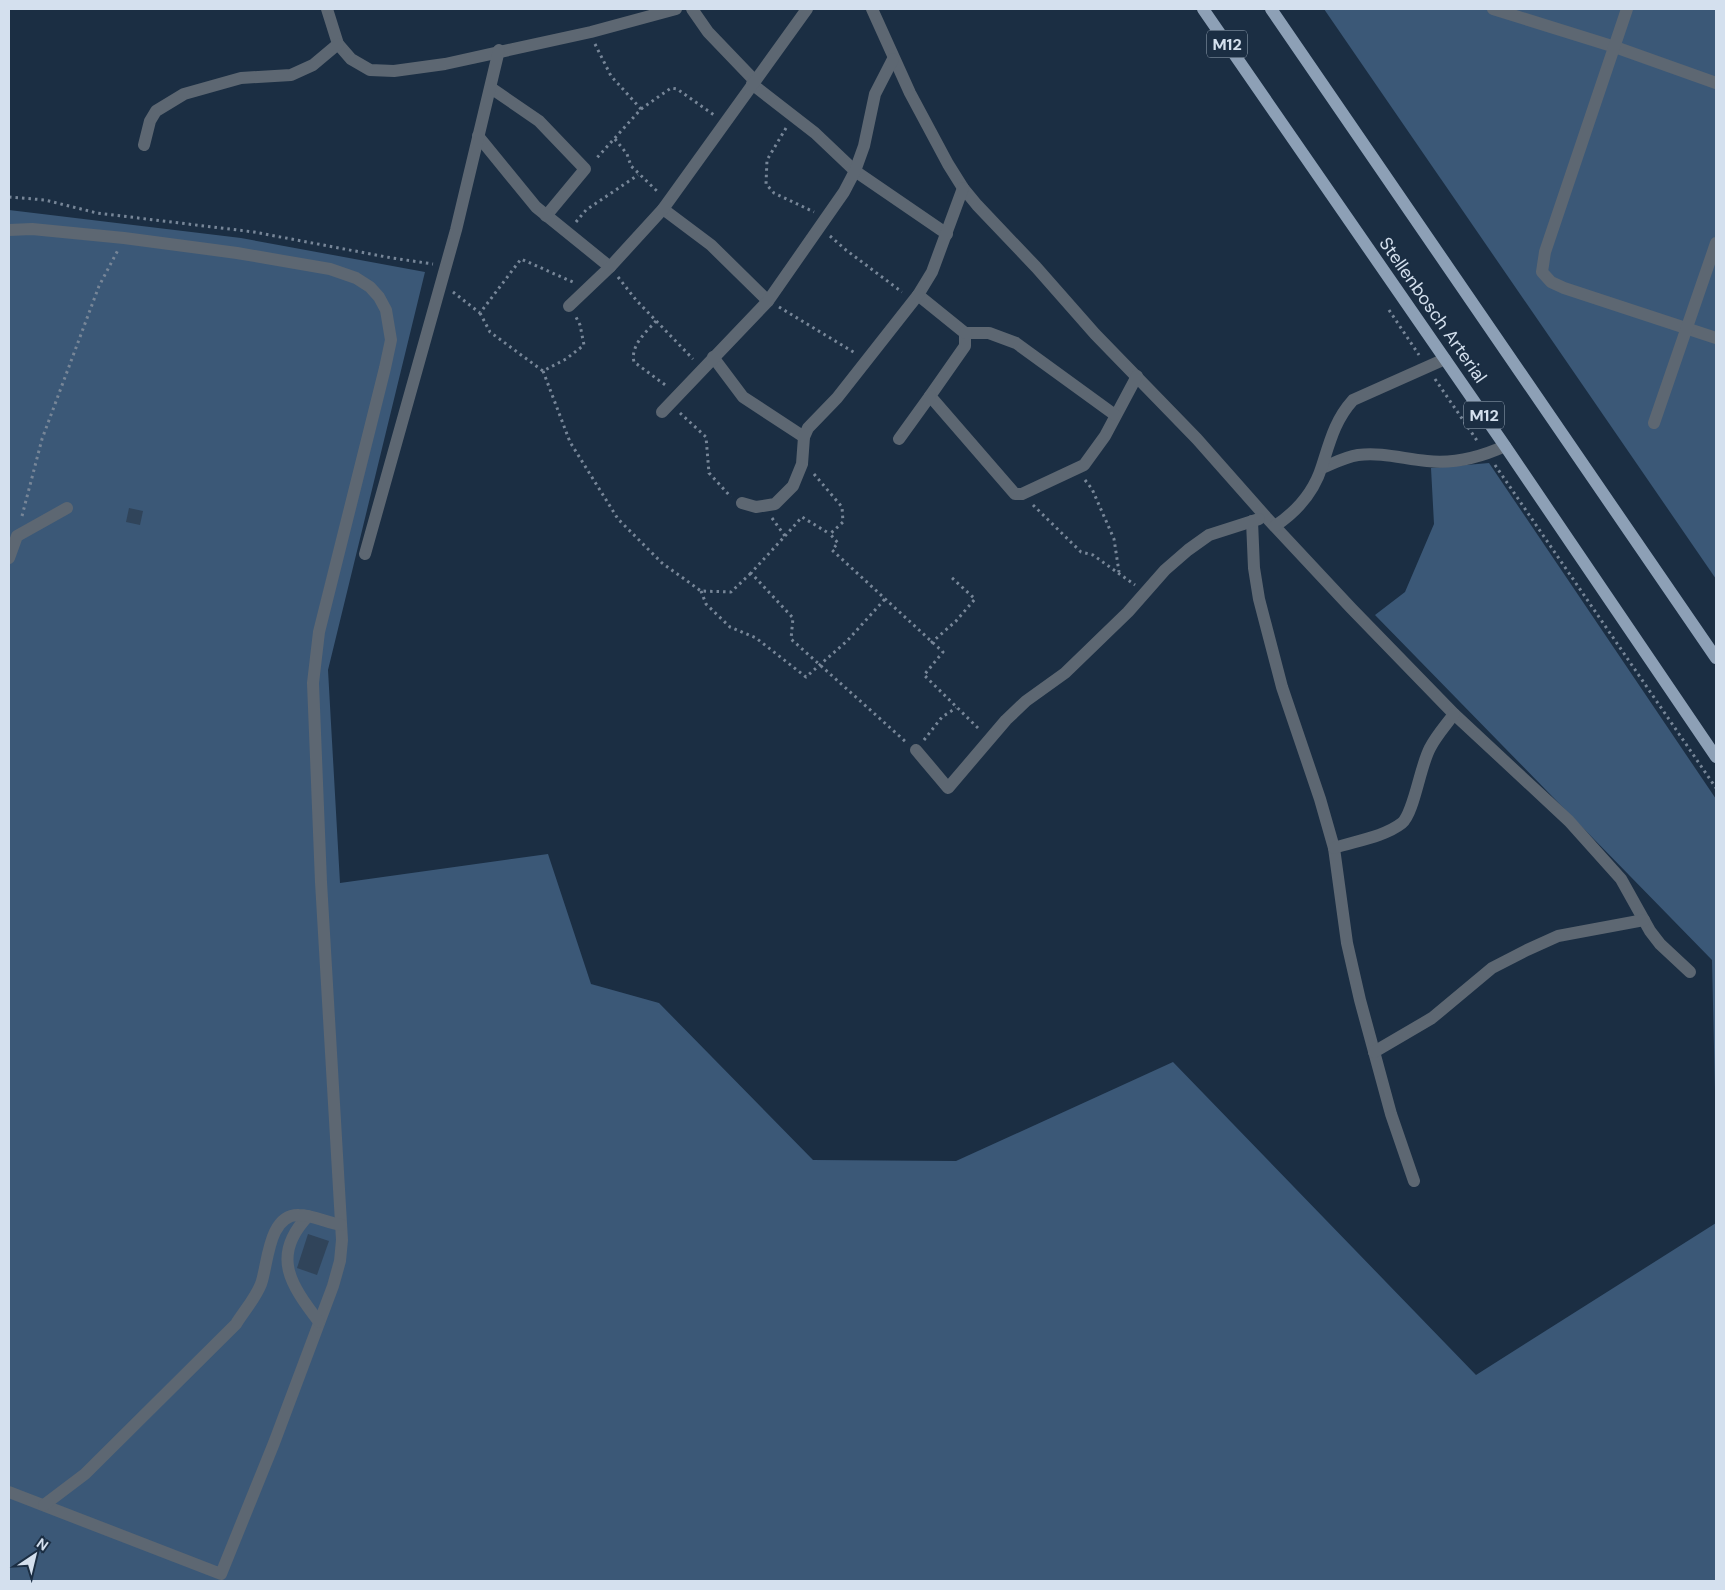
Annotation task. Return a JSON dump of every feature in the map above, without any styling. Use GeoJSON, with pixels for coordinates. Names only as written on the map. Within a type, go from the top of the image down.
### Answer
{"type":"FeatureCollection","features":[{"type":"Feature","properties":{"kind":"main road","name":"Stellenbosch Arterial"},"geometry":{"type":"LineString","coordinates":[[1203,9],[1505,446],[1716,758]]}},
{"type":"Feature","properties":{"kind":"main road","name":"Stellenbosch Arterial"},"geometry":{"type":"LineString","coordinates":[[1271,9],[1716,658]]}},
{"type":"Feature","properties":{"kind":"street"},"geometry":{"type":"LineString","coordinates":[[327,9],[338,44],[351,59],[370,70],[394,72],[445,64],[499,50],[591,32],[676,9]]}},
{"type":"Feature","properties":{"kind":"street"},"geometry":{"type":"LineString","coordinates":[[692,9],[708,32],[753,82],[855,171],[947,234]]}},
{"type":"Feature","properties":{"kind":"street"},"geometry":{"type":"LineString","coordinates":[[568,306],[610,267],[666,204],[807,9]]}},
{"type":"Feature","properties":{"kind":"street"},"geometry":{"type":"LineString","coordinates":[[872,9],[893,59],[962,188],[1036,267],[1095,334],[1197,439],[1270,522],[1454,714],[1570,821],[1621,878],[1644,920],[1660,944],[1690,972]]}},
{"type":"Feature","properties":{"kind":"street"},"geometry":{"type":"LineString","coordinates":[[1493,9],[1615,47],[1716,83]]}},
{"type":"Feature","properties":{"kind":"street"},"geometry":{"type":"LineString","coordinates":[[1627,9],[1545,252],[1542,272],[1551,282],[1564,288],[1716,338]]}},
{"type":"Feature","properties":{"kind":"street"},"geometry":{"type":"LineString","coordinates":[[144,145],[150,121],[156,112],[184,94],[241,78],[291,75],[313,65],[338,44]]}},
{"type":"Feature","properties":{"kind":"street"},"geometry":{"type":"LineString","coordinates":[[365,554],[446,265],[499,50]]}},
{"type":"Feature","properties":{"kind":"street"},"geometry":{"type":"LineString","coordinates":[[662,412],[768,301],[824,222],[855,171],[868,132],[875,94],[893,59]]}},
{"type":"Feature","properties":{"kind":"street"},"geometry":{"type":"LineString","coordinates":[[491,88],[539,121],[586,169],[546,216]]}},
{"type":"Feature","properties":{"kind":"street"},"geometry":{"type":"LineString","coordinates":[[478,136],[510,178],[546,216],[610,267]]}},
{"type":"Feature","properties":{"kind":"street"},"geometry":{"type":"LineString","coordinates":[[742,503],[756,507],[766,506],[776,504],[787,495],[802,464],[804,437],[814,420],[837,398],[918,295],[932,272],[962,188]]}},
{"type":"Feature","properties":{"kind":"street"},"geometry":{"type":"LineString","coordinates":[[666,204],[768,301]]}},
{"type":"Feature","properties":{"kind":"street"},"geometry":{"type":"LineString","coordinates":[[9,230],[32,229],[124,238],[237,253],[330,269],[363,282],[379,297],[386,310],[391,340],[319,632],[313,683],[321,882],[341,1225],[340,1261],[320,1322],[219,1578],[9,1492]]}},
{"type":"Feature","properties":{"kind":"street"},"geometry":{"type":"LineString","coordinates":[[1654,423],[1716,243]]}},
{"type":"Feature","properties":{"kind":"street"},"geometry":{"type":"LineString","coordinates":[[918,295],[964,332],[989,333],[1016,344],[1115,415]]}},
{"type":"Feature","properties":{"kind":"street"},"geometry":{"type":"LineString","coordinates":[[899,439],[965,346],[964,332]]}},
{"type":"Feature","properties":{"kind":"street"},"geometry":{"type":"LineString","coordinates":[[713,357],[743,397],[804,437]]}},
{"type":"Feature","properties":{"kind":"street"},"geometry":{"type":"LineString","coordinates":[[916,750],[948,788],[1026,701],[1065,673],[1146,592],[1165,570],[1188,550],[1209,535],[1252,520],[1270,522],[1291,515],[1305,499],[1322,468],[1334,429],[1342,412],[1354,400],[1445,359]]}},
{"type":"Feature","properties":{"kind":"street"},"geometry":{"type":"LineString","coordinates":[[930,396],[1015,494],[1022,494],[1077,470],[1094,454],[1137,376]]}},
{"type":"Feature","properties":{"kind":"street"},"geometry":{"type":"LineString","coordinates":[[1322,468],[1344,459],[1383,454],[1428,462],[1449,462],[1487,454],[1505,446]]}},
{"type":"Feature","properties":{"kind":"street"},"geometry":{"type":"LineString","coordinates":[[9,558],[17,536],[67,508]]}},
{"type":"Feature","properties":{"kind":"street"},"geometry":{"type":"LineString","coordinates":[[1252,520],[1254,568],[1260,600],[1282,687],[1320,799],[1334,848],[1347,943],[1374,1052],[1414,1181]]}},
{"type":"Feature","properties":{"kind":"street"},"geometry":{"type":"LineString","coordinates":[[1334,848],[1387,831],[1404,822],[1412,804],[1419,772],[1430,749],[1454,714]]}},
{"type":"Feature","properties":{"kind":"street"},"geometry":{"type":"LineString","coordinates":[[1374,1052],[1432,1018],[1492,968],[1527,950],[1558,936],[1644,920]]}},
{"type":"Feature","properties":{"kind":"street"},"geometry":{"type":"LineString","coordinates":[[44,1505],[85,1474],[236,1324],[261,1283],[268,1250],[278,1226],[291,1216],[308,1216],[341,1225]]}},
{"type":"Feature","properties":{"kind":"street"},"geometry":{"type":"LineString","coordinates":[[308,1216],[292,1238],[286,1261],[294,1285],[320,1322]]}},
{"type":"Feature","properties":{"kind":"path"},"geometry":{"type":"LineString","coordinates":[[591,32],[597,52],[611,76],[640,109]]}},
{"type":"Feature","properties":{"kind":"path"},"geometry":{"type":"LineString","coordinates":[[586,169],[640,109],[665,90],[677,88],[724,123]]}},
{"type":"Feature","properties":{"kind":"path"},"geometry":{"type":"LineString","coordinates":[[794,116],[767,160],[766,184],[774,193],[824,222],[846,250],[893,287],[902,293],[918,295]]}},
{"type":"Feature","properties":{"kind":"path"},"geometry":{"type":"LineString","coordinates":[[615,139],[638,175],[666,204]]}},
{"type":"Feature","properties":{"kind":"path"},"geometry":{"type":"LineString","coordinates":[[563,230],[574,224],[586,210],[638,175]]}},
{"type":"Feature","properties":{"kind":"path"},"geometry":{"type":"LineString","coordinates":[[9,197],[45,200],[96,213],[254,232],[392,258],[446,265]]}},
{"type":"Feature","properties":{"kind":"path"},"geometry":{"type":"LineString","coordinates":[[17,536],[42,440],[99,286],[124,238]]}},
{"type":"Feature","properties":{"kind":"path"},"geometry":{"type":"LineString","coordinates":[[480,313],[521,259],[558,274],[586,289]]}},
{"type":"Feature","properties":{"kind":"path"},"geometry":{"type":"LineString","coordinates":[[610,267],[636,300],[702,369]]}},
{"type":"Feature","properties":{"kind":"path"},"geometry":{"type":"LineString","coordinates":[[441,282],[480,313],[490,332],[543,371],[570,442],[618,520],[662,563],[701,591],[706,604],[730,627],[756,638],[806,677],[868,621],[885,599]]}},
{"type":"Feature","properties":{"kind":"path"},"geometry":{"type":"LineString","coordinates":[[768,301],[843,345],[866,361]]}},
{"type":"Feature","properties":{"kind":"path"},"geometry":{"type":"LineString","coordinates":[[543,371],[566,359],[584,344],[580,325],[568,306]]}},
{"type":"Feature","properties":{"kind":"path"},"geometry":{"type":"LineString","coordinates":[[1389,310],[1716,788]]}},
{"type":"Feature","properties":{"kind":"path"},"geometry":{"type":"LineString","coordinates":[[656,321],[637,343],[632,357],[634,362],[678,395],[680,413],[706,437],[709,474],[730,497],[742,503]]}},
{"type":"Feature","properties":{"kind":"path"},"geometry":{"type":"LineString","coordinates":[[802,464],[822,481],[842,507],[843,522],[830,534]]}},
{"type":"Feature","properties":{"kind":"path"},"geometry":{"type":"LineString","coordinates":[[1077,470],[1092,489],[1114,539],[1119,572]]}},
{"type":"Feature","properties":{"kind":"path"},"geometry":{"type":"LineString","coordinates":[[1015,494],[1034,505],[1081,552],[1093,556],[1146,592]]}},
{"type":"Feature","properties":{"kind":"path"},"geometry":{"type":"LineString","coordinates":[[766,506],[778,528],[785,536]]}},
{"type":"Feature","properties":{"kind":"path"},"geometry":{"type":"LineString","coordinates":[[701,591],[731,592],[751,573],[802,516],[830,534],[838,542],[832,550],[943,652],[924,674],[956,708],[990,739]]}},
{"type":"Feature","properties":{"kind":"path"},"geometry":{"type":"LineString","coordinates":[[751,573],[793,618],[791,639],[916,750],[942,717],[956,708]]}},
{"type":"Feature","properties":{"kind":"path"},"geometry":{"type":"LineString","coordinates":[[931,643],[956,621],[975,599],[952,577]]}},
{"type":"Feature","properties":{"kind":"shaded area"},"geometry":{"type":"Polygon","coordinates":[[[1324,9],[1716,9],[1716,579],[1324,9]]]}},
{"type":"Feature","properties":{"kind":"shaded area"},"geometry":{"type":"Polygon","coordinates":[[[9,210],[241,238],[425,272],[328,670],[340,883],[548,854],[591,984],[659,1003],[813,1160],[956,1161],[1173,1062],[1476,1375],[1716,1223],[1716,1581],[9,1581],[9,210]]]}},
{"type":"Feature","properties":{"kind":"shaded area"},"geometry":{"type":"Polygon","coordinates":[[[1489,463],[1716,799],[1716,1135],[1712,960],[1375,615],[1405,592],[1434,524],[1431,468],[1489,463]]]}},
{"type":"Feature","properties":{"kind":"building"},"geometry":{"type":"Polygon","coordinates":[[[129,508],[143,511],[140,525],[126,522],[129,508]]]}},
{"type":"Feature","properties":{"kind":"building"},"geometry":{"type":"Polygon","coordinates":[[[308,1234],[329,1241],[317,1275],[297,1268],[308,1234]]]}}]}
